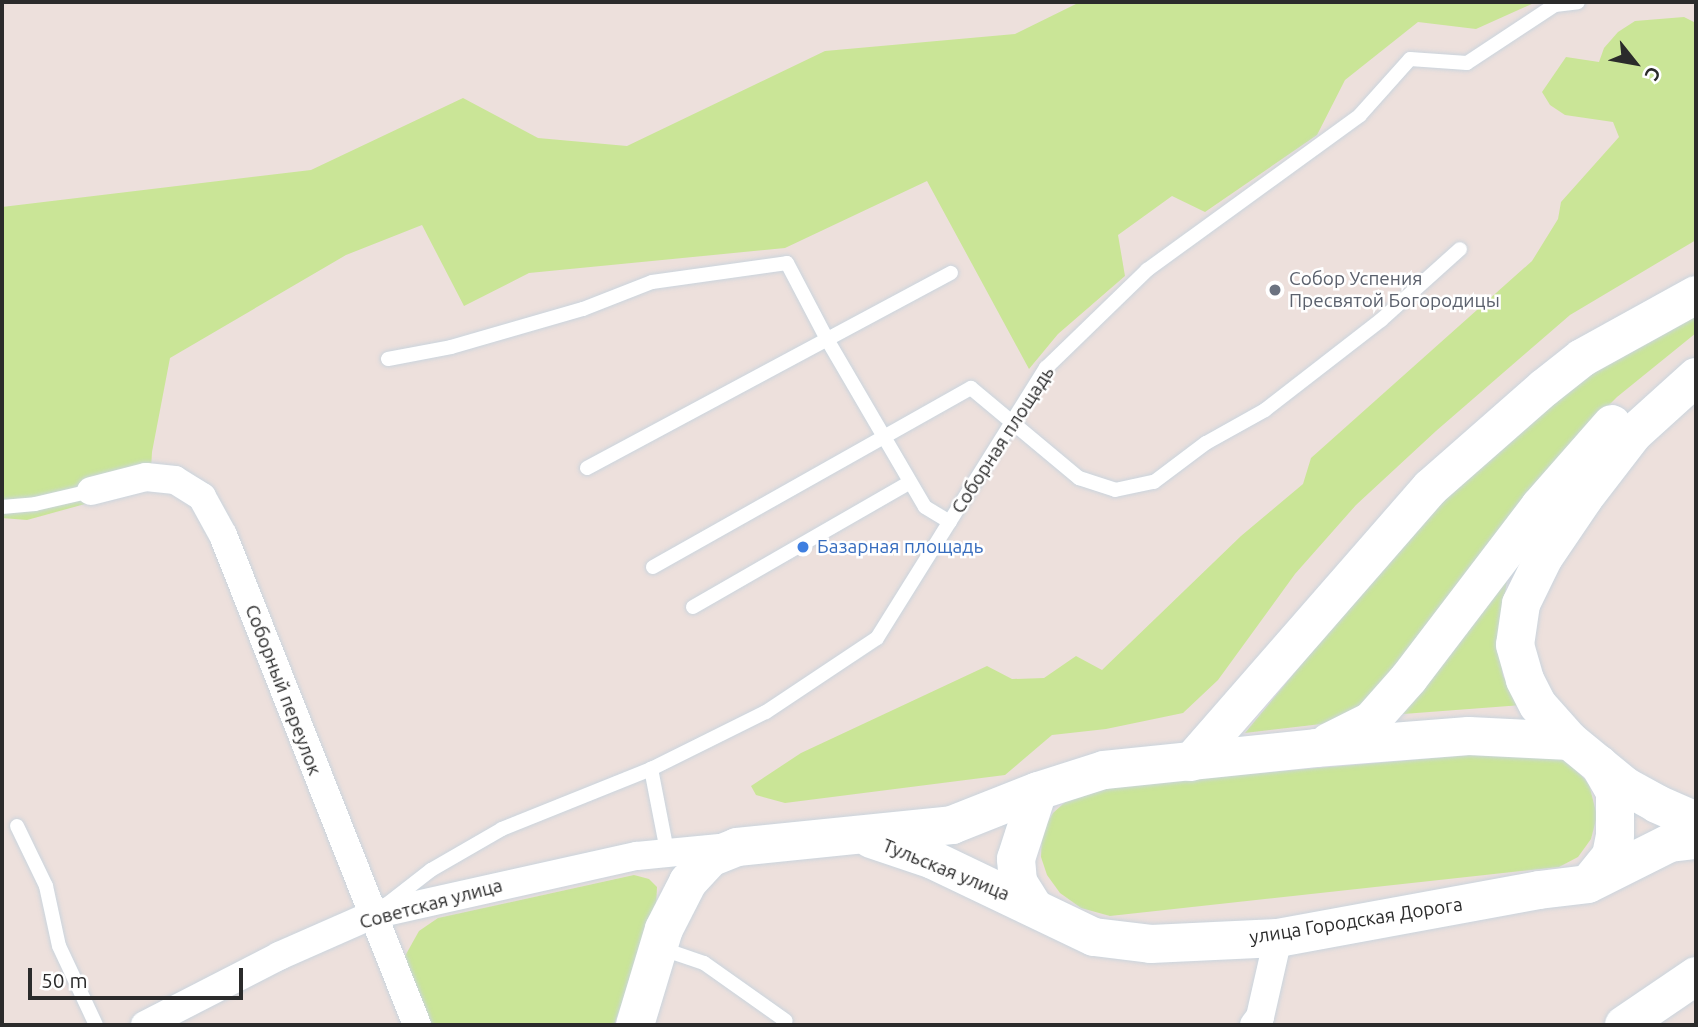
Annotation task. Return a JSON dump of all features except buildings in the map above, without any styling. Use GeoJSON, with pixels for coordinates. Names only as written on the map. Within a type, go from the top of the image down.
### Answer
{"type":"FeatureCollection","features":[{"type":"Feature","properties":{"kind":"main road"},"geometry":{"type":"LineString","coordinates":[[1191,762],[1430,488],[1582,358],[1696,295]]}},
{"type":"Feature","properties":{"kind":"main road"},"geometry":{"type":"LineString","coordinates":[[1316,748],[1371,721],[1409,677],[1540,506],[1607,428],[1674,371],[1696,358]]}},
{"type":"Feature","properties":{"kind":"main road"},"geometry":{"type":"LineString","coordinates":[[1696,377],[1634,433],[1544,557],[1521,604],[1515,645],[1525,680],[1538,705],[1570,741],[1587,752],[1605,770],[1657,804],[1696,821]]}},
{"type":"Feature","properties":{"kind":"main road"},"geometry":{"type":"LineString","coordinates":[[1033,906],[1018,881],[1016,859],[1038,791],[1104,771],[1316,748],[1469,736],[1570,741]]}},
{"type":"Feature","properties":{"kind":"main road"},"geometry":{"type":"LineString","coordinates":[[1588,884],[1611,856],[1615,836],[1615,792],[1605,770]]}},
{"type":"Feature","properties":{"kind":"main road","name":"Тульская улица"},"geometry":{"type":"LineString","coordinates":[[635,1025],[664,929],[688,882],[710,858],[737,847],[952,825],[1038,791]]}},
{"type":"Feature","properties":{"kind":"main road","name":"Тульская улица"},"geometry":{"type":"LineString","coordinates":[[859,835],[933,860],[1033,906]]}},
{"type":"Feature","properties":{"kind":"main road","name":"улица Городская Дорога"},"geometry":{"type":"LineString","coordinates":[[1033,906],[1094,937],[1151,944],[1278,938],[1539,890],[1588,884],[1670,843],[1696,840]]}},
{"type":"Feature","properties":{"kind":"main road"},"geometry":{"type":"LineString","coordinates":[[1624,1025],[1696,976]]}},
{"type":"Feature","properties":{"kind":"street","name":"Соборный переулок"},"geometry":{"type":"LineString","coordinates":[[91,491],[146,477],[175,480],[202,497],[223,535],[417,1025]]}},
{"type":"Feature","properties":{"kind":"street","name":"Советская улица"},"geometry":{"type":"LineString","coordinates":[[145,1025],[279,956],[372,915],[667,851],[737,847]]}},
{"type":"Feature","properties":{"kind":"street"},"geometry":{"type":"LineString","coordinates":[[1254,1025],[1259,1017],[1278,938]]}},
{"type":"Feature","properties":{"kind":"lane","name":"Соборная площадь"},"geometry":{"type":"LineString","coordinates":[[372,915],[431,870],[502,829],[651,769],[766,712],[877,638],[1045,368],[1147,270],[1360,115],[1410,59],[1467,63],[1555,5],[1578,2]]}},
{"type":"Feature","properties":{"kind":"lane"},"geometry":{"type":"LineString","coordinates":[[653,567],[971,388],[1079,478],[1115,490],[1154,482],[1206,443],[1265,410],[1381,320],[1460,249]]}},
{"type":"Feature","properties":{"kind":"lane"},"geometry":{"type":"LineString","coordinates":[[388,359],[451,346],[570,313],[652,282],[787,263],[828,341],[925,507],[950,522]]}},
{"type":"Feature","properties":{"kind":"lane"},"geometry":{"type":"LineString","coordinates":[[587,468],[951,273]]}},
{"type":"Feature","properties":{"kind":"lane"},"geometry":{"type":"LineString","coordinates":[[693,607],[910,482]]}},
{"type":"Feature","properties":{"kind":"lane"},"geometry":{"type":"LineString","coordinates":[[2,507],[35,504],[91,491]]}},
{"type":"Feature","properties":{"kind":"lane"},"geometry":{"type":"LineString","coordinates":[[651,769],[667,851]]}},
{"type":"Feature","properties":{"kind":"lane"},"geometry":{"type":"LineString","coordinates":[[17,826],[46,886],[59,946],[96,1025]]}},
{"type":"Feature","properties":{"kind":"lane"},"geometry":{"type":"LineString","coordinates":[[658,947],[704,963],[786,1021]]}},
{"type":"Feature","properties":{"kind":"green space"},"geometry":{"type":"Polygon","coordinates":[[[1080,2],[1536,2],[1476,29],[1418,22],[1345,80],[1317,135],[1205,212],[1172,196],[1118,235],[1125,276],[1058,334],[1029,369],[927,181],[785,248],[529,273],[464,306],[422,225],[346,255],[170,358],[152,452],[150,486],[27,520],[2,518],[2,207],[311,170],[463,98],[538,138],[627,146],[825,51],[1015,34],[1080,2]]]}},
{"type":"Feature","properties":{"kind":"green space"},"geometry":{"type":"Polygon","coordinates":[[[1684,17],[1696,23],[1696,240],[1570,315],[1436,431],[1356,505],[1295,574],[1218,680],[1183,713],[1106,729],[1052,735],[1005,775],[785,803],[756,795],[751,786],[801,753],[987,666],[1012,679],[1044,678],[1076,656],[1102,670],[1241,536],[1303,484],[1311,458],[1532,261],[1558,219],[1561,202],[1619,137],[1613,122],[1565,115],[1550,105],[1542,92],[1566,57],[1599,62],[1604,48],[1618,32],[1635,21],[1684,17]]]}},
{"type":"Feature","properties":{"kind":"green space"},"geometry":{"type":"Polygon","coordinates":[[[1696,309],[1696,333],[1617,397],[1578,436],[1366,705],[1330,723],[1245,733],[1402,542],[1543,405],[1696,309]]]}},
{"type":"Feature","properties":{"kind":"green space"},"geometry":{"type":"Polygon","coordinates":[[[1509,568],[1500,624],[1500,654],[1503,676],[1522,705],[1403,714],[1509,568]]]}},
{"type":"Feature","properties":{"kind":"green space"},"geometry":{"type":"Polygon","coordinates":[[[1539,749],[1568,761],[1589,784],[1597,816],[1591,839],[1578,857],[1559,867],[1110,916],[1081,908],[1060,893],[1047,875],[1041,857],[1042,832],[1053,813],[1073,795],[1108,786],[1539,749]]]}},
{"type":"Feature","properties":{"kind":"green space"},"geometry":{"type":"Polygon","coordinates":[[[634,875],[649,879],[657,887],[656,908],[614,1025],[425,1025],[406,982],[405,956],[419,931],[438,918],[634,875]]]}},
{"type":"Feature","properties":{"kind":"place","name":"Собор Успения Пресвятой Богородицы"},"geometry":{"type":"Point","coordinates":[1275,290]}},
{"type":"Feature","properties":{"kind":"place","name":"Базарная площадь"},"geometry":{"type":"Point","coordinates":[803,547]}}]}
